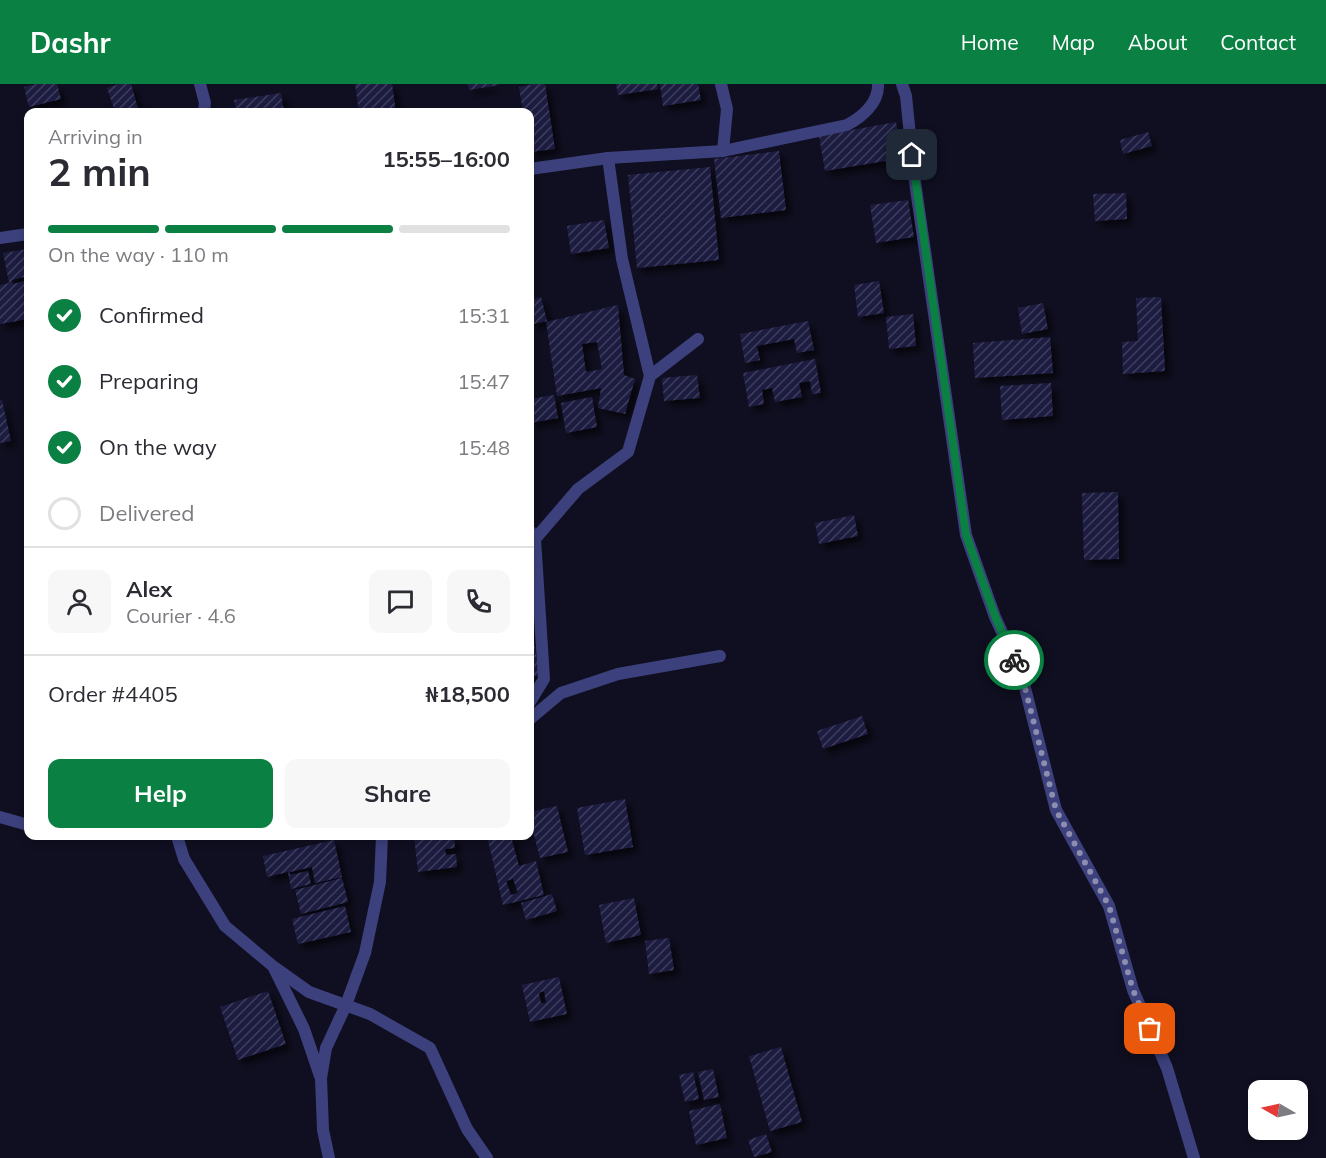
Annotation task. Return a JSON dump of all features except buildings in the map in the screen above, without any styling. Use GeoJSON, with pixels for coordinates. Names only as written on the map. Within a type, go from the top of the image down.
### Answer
{"type":"FeatureCollection","features":[{"type":"Feature","properties":{"kind":"street"},"geometry":{"type":"LineString","coordinates":[[200,84],[204,108]]}},
{"type":"Feature","properties":{"kind":"street"},"geometry":{"type":"LineString","coordinates":[[721,84],[727,109],[723,151]]}},
{"type":"Feature","properties":{"kind":"street"},"geometry":{"type":"LineString","coordinates":[[534,168],[608,158],[723,151],[847,125],[862,117],[875,98],[878,84]]}},
{"type":"Feature","properties":{"kind":"street"},"geometry":{"type":"LineString","coordinates":[[902,84],[906,96],[914,175],[966,535],[995,616],[1022,676],[1056,810],[1109,906],[1133,990],[1167,1068],[1194,1158]]}},
{"type":"Feature","properties":{"kind":"street"},"geometry":{"type":"LineString","coordinates":[[534,533],[578,489],[628,452],[650,376],[622,260],[608,158]]}},
{"type":"Feature","properties":{"kind":"street"},"geometry":{"type":"LineString","coordinates":[[0,238],[24,235]]}},
{"type":"Feature","properties":{"kind":"street"},"geometry":{"type":"LineString","coordinates":[[650,376],[698,339]]}},
{"type":"Feature","properties":{"kind":"street"},"geometry":{"type":"LineString","coordinates":[[534,559],[544,679],[534,695]]}},
{"type":"Feature","properties":{"kind":"street"},"geometry":{"type":"LineString","coordinates":[[534,716],[561,693],[618,674],[720,656]]}},
{"type":"Feature","properties":{"kind":"street"},"geometry":{"type":"LineString","coordinates":[[0,817],[24,824]]}},
{"type":"Feature","properties":{"kind":"street"},"geometry":{"type":"LineString","coordinates":[[178,840],[184,859],[225,926],[274,967],[309,992],[370,1014],[430,1048],[467,1129],[487,1158]]}},
{"type":"Feature","properties":{"kind":"street"},"geometry":{"type":"LineString","coordinates":[[329,1158],[323,1130],[321,1078],[326,1048],[346,1005],[365,953],[380,882],[382,840]]}},
{"type":"Feature","properties":{"kind":"street"},"geometry":{"type":"LineString","coordinates":[[274,967],[304,1029],[321,1078]]}},
{"type":"Feature","properties":{"kind":"way so far"},"geometry":{"type":"LineString","coordinates":[[1014,660],[1022,676],[1056,810],[1109,906],[1133,990],[1150,1029]]}},
{"type":"Feature","properties":{"kind":"route"},"geometry":{"type":"LineString","coordinates":[[912,155],[966,535],[995,616],[1014,660]]}}]}
